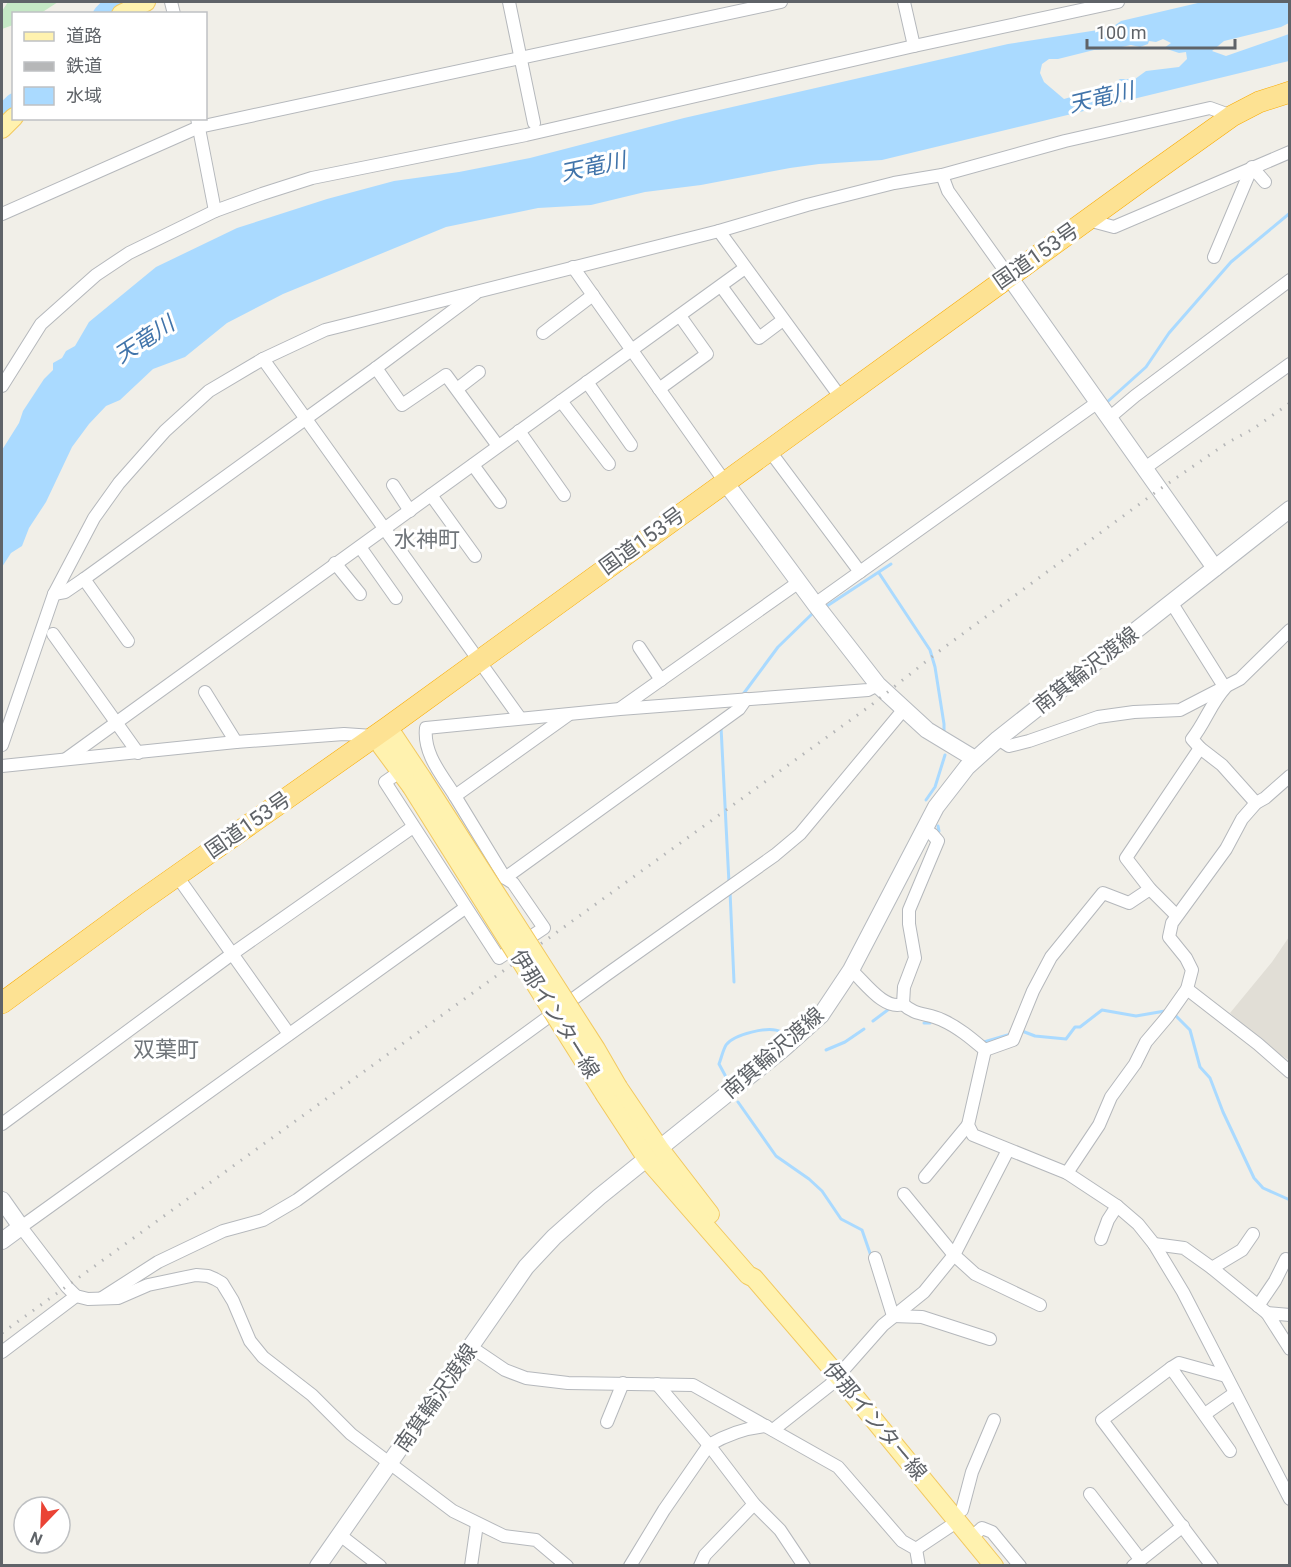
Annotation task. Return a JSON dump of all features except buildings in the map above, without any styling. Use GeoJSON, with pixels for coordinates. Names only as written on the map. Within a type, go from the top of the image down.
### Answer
{"type":"FeatureCollection","features":[{"type":"Feature","properties":{"kind":"highway","name":"国道153号"},"geometry":{"type":"LineString","coordinates":[[2,1003],[381,731],[1008,275],[1232,116],[1259,102],[1290,92]]}},
{"type":"Feature","properties":{"kind":"main road"},"geometry":{"type":"LineString","coordinates":[[125,12],[146,2]]}},
{"type":"Feature","properties":{"kind":"main road"},"geometry":{"type":"LineString","coordinates":[[1008,275],[1215,568]]}},
{"type":"Feature","properties":{"kind":"main road"},"geometry":{"type":"LineString","coordinates":[[725,482],[878,685],[927,730],[975,759]]}},
{"type":"Feature","properties":{"kind":"main road","name":"南箕輪沢渡線"},"geometry":{"type":"LineString","coordinates":[[318,1566],[539,1251],[599,1197],[808,1028],[831,1001],[851,970],[936,807],[975,759],[1290,509]]}},
{"type":"Feature","properties":{"kind":"main road","name":"伊那インター線"},"geometry":{"type":"LineString","coordinates":[[381,731],[596,1048],[612,1091],[653,1154],[754,1271],[754,1278],[960,1516],[971,1538],[994,1566]]}},
{"type":"Feature","properties":{"kind":"main road"},"geometry":{"type":"LineString","coordinates":[[2,1200],[21,1227],[2,1241]]}},
{"type":"Feature","properties":{"kind":"street"},"geometry":{"type":"LineString","coordinates":[[509,2],[534,123]]}},
{"type":"Feature","properties":{"kind":"street"},"geometry":{"type":"LineString","coordinates":[[2,214],[198,123],[781,2]]}},
{"type":"Feature","properties":{"kind":"street"},"geometry":{"type":"LineString","coordinates":[[904,2],[914,46]]}},
{"type":"Feature","properties":{"kind":"street"},"geometry":{"type":"LineString","coordinates":[[2,386],[41,324],[77,291],[129,253],[215,211],[312,178],[526,135],[1118,2]]}},
{"type":"Feature","properties":{"kind":"street"},"geometry":{"type":"LineString","coordinates":[[2,745],[54,594],[94,518],[137,461],[165,431],[210,391],[263,360],[325,330],[719,231],[829,199],[894,183],[942,175],[1065,141],[1210,108],[1232,116]]}},
{"type":"Feature","properties":{"kind":"street"},"geometry":{"type":"LineString","coordinates":[[198,123],[215,211]]}},
{"type":"Feature","properties":{"kind":"street"},"geometry":{"type":"LineString","coordinates":[[1088,220],[1114,227],[1252,166],[1290,152]]}},
{"type":"Feature","properties":{"kind":"street"},"geometry":{"type":"LineString","coordinates":[[1252,166],[1265,182]]}},
{"type":"Feature","properties":{"kind":"street"},"geometry":{"type":"LineString","coordinates":[[1214,258],[1252,166]]}},
{"type":"Feature","properties":{"kind":"street"},"geometry":{"type":"LineString","coordinates":[[942,175],[948,191],[1008,275]]}},
{"type":"Feature","properties":{"kind":"street"},"geometry":{"type":"LineString","coordinates":[[719,231],[841,398]]}},
{"type":"Feature","properties":{"kind":"street"},"geometry":{"type":"LineString","coordinates":[[573,267],[725,482]]}},
{"type":"Feature","properties":{"kind":"street"},"geometry":{"type":"LineString","coordinates":[[66,759],[745,268]]}},
{"type":"Feature","properties":{"kind":"street"},"geometry":{"type":"LineString","coordinates":[[1109,418],[1290,280]]}},
{"type":"Feature","properties":{"kind":"street"},"geometry":{"type":"LineString","coordinates":[[721,286],[759,338],[783,320]]}},
{"type":"Feature","properties":{"kind":"street"},"geometry":{"type":"LineString","coordinates":[[54,594],[65,592],[84,579],[478,292]]}},
{"type":"Feature","properties":{"kind":"street"},"geometry":{"type":"LineString","coordinates":[[543,333],[592,296]]}},
{"type":"Feature","properties":{"kind":"street"},"geometry":{"type":"LineString","coordinates":[[659,389],[707,354],[680,316]]}},
{"type":"Feature","properties":{"kind":"street"},"geometry":{"type":"LineString","coordinates":[[263,360],[520,718]]}},
{"type":"Feature","properties":{"kind":"street"},"geometry":{"type":"LineString","coordinates":[[1145,468],[1290,364]]}},
{"type":"Feature","properties":{"kind":"street"},"geometry":{"type":"LineString","coordinates":[[376,368],[402,405],[446,375],[498,446]]}},
{"type":"Feature","properties":{"kind":"street"},"geometry":{"type":"LineString","coordinates":[[457,389],[479,372]]}},
{"type":"Feature","properties":{"kind":"street"},"geometry":{"type":"LineString","coordinates":[[587,382],[632,445]]}},
{"type":"Feature","properties":{"kind":"street"},"geometry":{"type":"LineString","coordinates":[[561,401],[609,464]]}},
{"type":"Feature","properties":{"kind":"street"},"geometry":{"type":"LineString","coordinates":[[815,604],[1098,402]]}},
{"type":"Feature","properties":{"kind":"street"},"geometry":{"type":"LineString","coordinates":[[519,431],[564,495]]}},
{"type":"Feature","properties":{"kind":"street"},"geometry":{"type":"LineString","coordinates":[[769,450],[860,572]]}},
{"type":"Feature","properties":{"kind":"street"},"geometry":{"type":"LineString","coordinates":[[473,465],[500,502]]}},
{"type":"Feature","properties":{"kind":"street"},"geometry":{"type":"LineString","coordinates":[[393,485],[410,511]]}},
{"type":"Feature","properties":{"kind":"street"},"geometry":{"type":"LineString","coordinates":[[431,495],[475,556]]}},
{"type":"Feature","properties":{"kind":"street"},"geometry":{"type":"LineString","coordinates":[[360,547],[396,598]]}},
{"type":"Feature","properties":{"kind":"street"},"geometry":{"type":"LineString","coordinates":[[335,563],[360,594]]}},
{"type":"Feature","properties":{"kind":"street"},"geometry":{"type":"LineString","coordinates":[[84,579],[128,641]]}},
{"type":"Feature","properties":{"kind":"street"},"geometry":{"type":"LineString","coordinates":[[620,709],[799,582]]}},
{"type":"Feature","properties":{"kind":"street"},"geometry":{"type":"LineString","coordinates":[[1170,602],[1226,688]]}},
{"type":"Feature","properties":{"kind":"street"},"geometry":{"type":"LineString","coordinates":[[998,739],[1009,746],[1098,717],[1134,712],[1180,710],[1240,679],[1290,630]]}},
{"type":"Feature","properties":{"kind":"street"},"geometry":{"type":"LineString","coordinates":[[53,634],[138,753]]}},
{"type":"Feature","properties":{"kind":"street"},"geometry":{"type":"LineString","coordinates":[[639,647],[661,680]]}},
{"type":"Feature","properties":{"kind":"street"},"geometry":{"type":"LineString","coordinates":[[429,753],[412,775],[385,782],[499,958],[544,928],[513,883],[505,878],[429,753],[425,737],[426,728],[620,709],[868,690],[878,685]]}},
{"type":"Feature","properties":{"kind":"street"},"geometry":{"type":"LineString","coordinates":[[1226,688],[1215,699],[1203,725],[1192,739],[1222,765],[1256,803]]}},
{"type":"Feature","properties":{"kind":"street"},"geometry":{"type":"LineString","coordinates":[[205,692],[237,742]]}},
{"type":"Feature","properties":{"kind":"street"},"geometry":{"type":"LineString","coordinates":[[505,878],[723,721],[739,709],[746,699]]}},
{"type":"Feature","properties":{"kind":"street"},"geometry":{"type":"LineString","coordinates":[[98,1300],[158,1262],[223,1231],[263,1220],[297,1200],[606,975],[776,855],[801,834],[904,709]]}},
{"type":"Feature","properties":{"kind":"street"},"geometry":{"type":"LineString","coordinates":[[455,796],[569,715]]}},
{"type":"Feature","properties":{"kind":"street"},"geometry":{"type":"LineString","coordinates":[[2,766],[237,742],[381,731]]}},
{"type":"Feature","properties":{"kind":"street"},"geometry":{"type":"LineString","coordinates":[[1176,915],[1122,860],[1200,748]]}},
{"type":"Feature","properties":{"kind":"street"},"geometry":{"type":"LineString","coordinates":[[1067,1173],[1100,1125],[1111,1097],[1136,1064],[1146,1042],[1187,989],[1192,970],[1186,958],[1169,937],[1176,915],[1189,901],[1226,849],[1242,819],[1256,803],[1290,776]]}},
{"type":"Feature","properties":{"kind":"street"},"geometry":{"type":"LineString","coordinates":[[2,1124],[232,954],[413,827]]}},
{"type":"Feature","properties":{"kind":"street"},"geometry":{"type":"LineString","coordinates":[[903,1004],[904,987],[915,958],[909,910],[938,841],[924,830]]}},
{"type":"Feature","properties":{"kind":"street"},"geometry":{"type":"LineString","coordinates":[[177,876],[287,1031]]}},
{"type":"Feature","properties":{"kind":"street"},"geometry":{"type":"LineString","coordinates":[[985,1050],[1012,1040],[1033,991],[1051,957],[1103,892],[1128,903],[1150,889]]}},
{"type":"Feature","properties":{"kind":"street"},"geometry":{"type":"LineString","coordinates":[[465,908],[287,1031],[21,1227],[76,1296],[98,1300],[118,1298],[148,1285],[196,1275],[222,1283],[233,1301],[250,1341],[263,1357],[312,1395],[351,1434],[453,1511],[504,1536],[537,1540],[567,1566]]}},
{"type":"Feature","properties":{"kind":"street"},"geometry":{"type":"LineString","coordinates":[[851,970],[885,1002],[894,1006],[903,1004],[919,1014],[930,1015],[942,1020],[969,1036],[985,1050]]}},
{"type":"Feature","properties":{"kind":"street"},"geometry":{"type":"LineString","coordinates":[[1187,989],[1290,1072]]}},
{"type":"Feature","properties":{"kind":"street"},"geometry":{"type":"LineString","coordinates":[[925,1177],[968,1125],[985,1050]]}},
{"type":"Feature","properties":{"kind":"street"},"geometry":{"type":"LineString","coordinates":[[968,1125],[973,1135],[1067,1173],[1117,1206],[1138,1224],[1154,1244],[1182,1292],[1290,1499]]}},
{"type":"Feature","properties":{"kind":"street"},"geometry":{"type":"LineString","coordinates":[[630,1566],[664,1510],[709,1445],[750,1428],[769,1428],[830,1385],[870,1338],[893,1316],[924,1292],[954,1256],[1008,1150]]}},
{"type":"Feature","properties":{"kind":"street"},"geometry":{"type":"LineString","coordinates":[[904,1194],[954,1256],[975,1274],[1040,1305]]}},
{"type":"Feature","properties":{"kind":"street"},"geometry":{"type":"LineString","coordinates":[[1101,1239],[1117,1206]]}},
{"type":"Feature","properties":{"kind":"street"},"geometry":{"type":"LineString","coordinates":[[1212,1268],[1242,1250],[1253,1234]]}},
{"type":"Feature","properties":{"kind":"street"},"geometry":{"type":"LineString","coordinates":[[1154,1244],[1184,1248],[1212,1268],[1262,1310],[1290,1348]]}},
{"type":"Feature","properties":{"kind":"street"},"geometry":{"type":"LineString","coordinates":[[875,1258],[893,1316]]}},
{"type":"Feature","properties":{"kind":"street"},"geometry":{"type":"LineString","coordinates":[[1262,1310],[1286,1258]]}},
{"type":"Feature","properties":{"kind":"street"},"geometry":{"type":"LineString","coordinates":[[2,1352],[76,1296]]}},
{"type":"Feature","properties":{"kind":"street"},"geometry":{"type":"LineString","coordinates":[[1262,1310],[1290,1315]]}},
{"type":"Feature","properties":{"kind":"street"},"geometry":{"type":"LineString","coordinates":[[893,1316],[922,1317],[990,1340]]}},
{"type":"Feature","properties":{"kind":"street"},"geometry":{"type":"LineString","coordinates":[[471,1347],[505,1370],[526,1378],[568,1383],[693,1385],[838,1467],[902,1541],[916,1549]]}},
{"type":"Feature","properties":{"kind":"street"},"geometry":{"type":"LineString","coordinates":[[1212,1566],[1102,1420],[1179,1363],[1226,1376]]}},
{"type":"Feature","properties":{"kind":"street"},"geometry":{"type":"LineString","coordinates":[[1171,1368],[1230,1451]]}},
{"type":"Feature","properties":{"kind":"street"},"geometry":{"type":"LineString","coordinates":[[607,1422],[623,1383]]}},
{"type":"Feature","properties":{"kind":"street"},"geometry":{"type":"LineString","coordinates":[[657,1384],[709,1445],[754,1504],[780,1530],[804,1566]]}},
{"type":"Feature","properties":{"kind":"street"},"geometry":{"type":"LineString","coordinates":[[1205,1414],[1235,1393]]}},
{"type":"Feature","properties":{"kind":"street"},"geometry":{"type":"LineString","coordinates":[[916,1549],[960,1516],[972,1472],[994,1420]]}},
{"type":"Feature","properties":{"kind":"street"},"geometry":{"type":"LineString","coordinates":[[1090,1494],[1136,1562],[1183,1526]]}},
{"type":"Feature","properties":{"kind":"street"},"geometry":{"type":"LineString","coordinates":[[700,1566],[705,1555],[754,1504]]}},
{"type":"Feature","properties":{"kind":"street"},"geometry":{"type":"LineString","coordinates":[[471,1566],[477,1524]]}},
{"type":"Feature","properties":{"kind":"street"},"geometry":{"type":"LineString","coordinates":[[971,1538],[982,1528],[992,1532],[1020,1566]]}},
{"type":"Feature","properties":{"kind":"street"},"geometry":{"type":"LineString","coordinates":[[340,1535],[380,1566]]}},
{"type":"Feature","properties":{"kind":"street"},"geometry":{"type":"LineString","coordinates":[[916,1549],[919,1566]]}},
{"type":"Feature","properties":{"kind":"shaded area"},"geometry":{"type":"Polygon","coordinates":[[[1289,937],[1289,1060],[1274,1051],[1230,1013],[1272,962],[1289,937]]]}},
{"type":"Feature","properties":{"kind":"green space"},"geometry":{"type":"Polygon","coordinates":[[[8,2],[58,2],[43,12],[12,12],[12,25],[2,29],[2,11],[8,2]]]}},
{"type":"Feature","properties":{"kind":"water","name":"天竜川"},"geometry":{"type":"Polygon","coordinates":[[[1202,2],[1289,2],[1289,23],[1224,41],[1212,51],[1226,56],[1289,34],[1289,61],[882,160],[790,168],[701,185],[645,192],[591,205],[538,208],[446,227],[283,294],[227,323],[185,357],[153,369],[120,400],[106,406],[89,424],[72,447],[46,502],[29,528],[22,546],[11,553],[2,567],[2,450],[19,423],[23,411],[44,379],[53,370],[53,363],[75,346],[89,322],[156,267],[237,228],[327,199],[394,181],[459,172],[530,158],[684,118],[1008,44],[1111,28],[1121,21],[1202,2]],[[1163,39],[1156,42],[1149,41],[1148,44],[1140,47],[1131,45],[1049,59],[1042,64],[1040,73],[1044,82],[1064,99],[1112,85],[1120,79],[1135,79],[1146,71],[1179,67],[1187,59],[1186,52],[1179,53],[1164,48],[1171,43],[1163,39]]]}},
{"type":"Feature","properties":{"kind":"waterway"},"geometry":{"type":"LineString","coordinates":[[104,12],[114,2]]}},
{"type":"Feature","properties":{"kind":"waterway"},"geometry":{"type":"LineString","coordinates":[[2,114],[12,104]]}},
{"type":"Feature","properties":{"kind":"waterway"},"geometry":{"type":"LineString","coordinates":[[1106,403],[1146,367],[1169,333],[1231,262],[1290,213]]}},
{"type":"Feature","properties":{"kind":"waterway"},"geometry":{"type":"LineString","coordinates":[[827,606],[891,564]]}},
{"type":"Feature","properties":{"kind":"waterway"},"geometry":{"type":"LineString","coordinates":[[879,573],[930,650],[935,667],[944,732]]}},
{"type":"Feature","properties":{"kind":"waterway"},"geometry":{"type":"LineString","coordinates":[[744,693],[778,647],[813,613]]}},
{"type":"Feature","properties":{"kind":"waterway"},"geometry":{"type":"LineString","coordinates":[[721,727],[729,883]]}},
{"type":"Feature","properties":{"kind":"waterway"},"geometry":{"type":"LineString","coordinates":[[926,800],[935,787],[945,755]]}},
{"type":"Feature","properties":{"kind":"waterway"},"geometry":{"type":"LineString","coordinates":[[938,826],[939,831]]}},
{"type":"Feature","properties":{"kind":"waterway"},"geometry":{"type":"LineString","coordinates":[[730,891],[734,982]]}},
{"type":"Feature","properties":{"kind":"waterway"},"geometry":{"type":"LineString","coordinates":[[873,1021],[889,1009]]}},
{"type":"Feature","properties":{"kind":"waterway"},"geometry":{"type":"LineString","coordinates":[[1022,1031],[1035,1036],[1066,1039],[1075,1027],[1080,1027],[1102,1010],[1136,1016],[1165,1011]]}},
{"type":"Feature","properties":{"kind":"waterway"},"geometry":{"type":"LineString","coordinates":[[1175,1015],[1190,1030],[1200,1067],[1210,1078],[1254,1178],[1263,1188],[1290,1200]]}},
{"type":"Feature","properties":{"kind":"waterway"},"geometry":{"type":"LineString","coordinates":[[924,1023],[930,1023]]}},
{"type":"Feature","properties":{"kind":"waterway"},"geometry":{"type":"LineString","coordinates":[[826,1050],[845,1042],[864,1029]]}},
{"type":"Feature","properties":{"kind":"waterway"},"geometry":{"type":"LineString","coordinates":[[726,1077],[719,1064],[725,1047],[730,1041],[760,1030],[781,1032]]}},
{"type":"Feature","properties":{"kind":"waterway"},"geometry":{"type":"LineString","coordinates":[[984,1042],[1011,1034]]}},
{"type":"Feature","properties":{"kind":"waterway"},"geometry":{"type":"LineString","coordinates":[[738,1102],[776,1156],[822,1191],[841,1219],[862,1230],[871,1256]]}},
{"type":"Feature","properties":{"kind":"railway"},"geometry":{"type":"LineString","coordinates":[[2,1333],[870,706],[938,652],[1160,489],[1290,403]]}},
{"type":"Feature","properties":{"kind":"district","name":"水神町"},"geometry":{"type":"Point","coordinates":[427,539]}},
{"type":"Feature","properties":{"kind":"district","name":"双葉町"},"geometry":{"type":"Point","coordinates":[166,1049]}}]}
